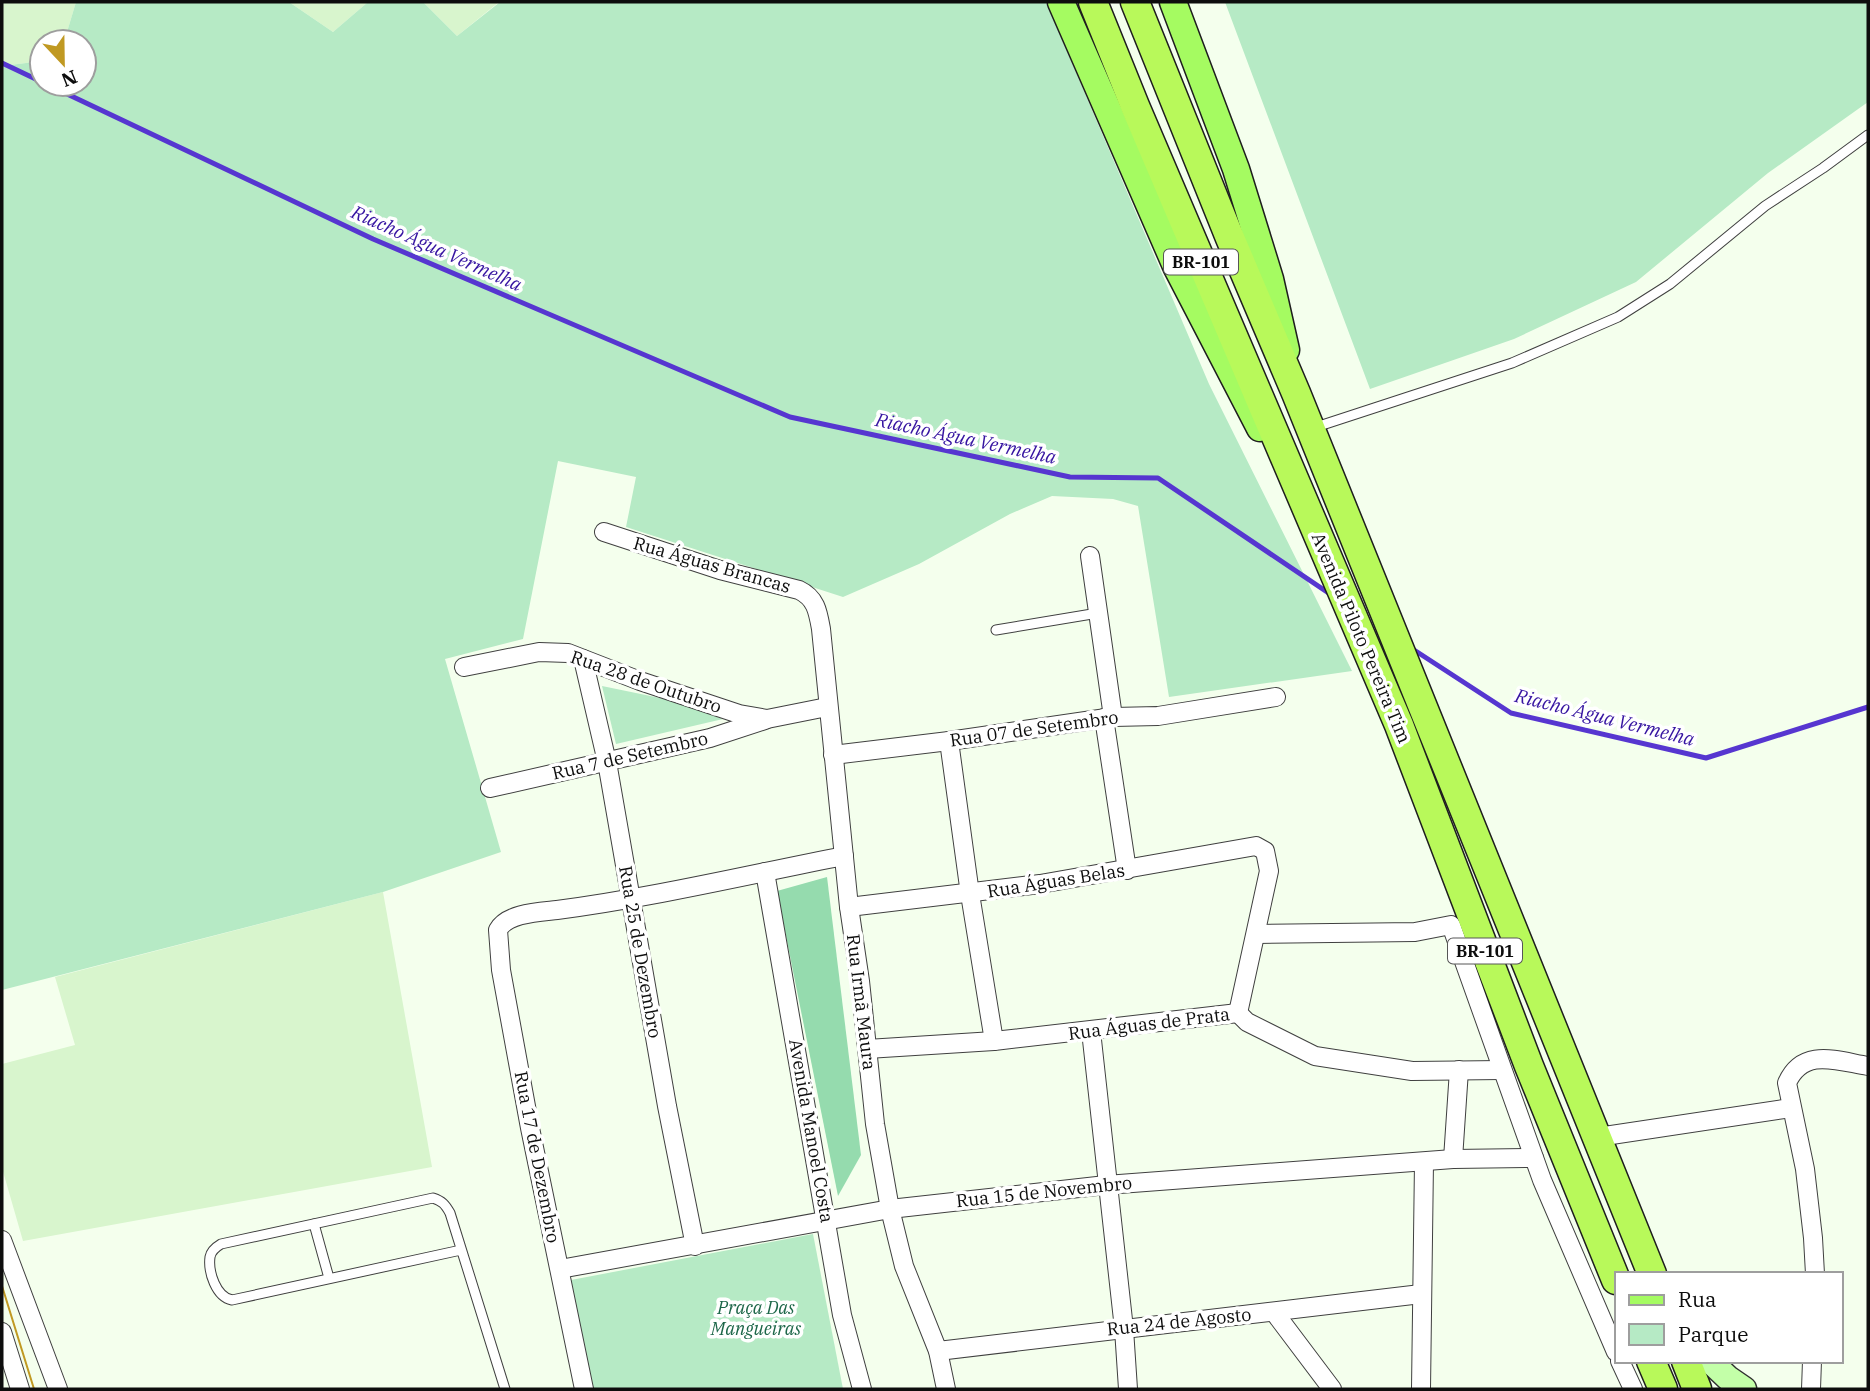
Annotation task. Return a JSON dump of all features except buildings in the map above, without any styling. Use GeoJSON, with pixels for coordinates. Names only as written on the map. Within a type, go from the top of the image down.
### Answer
{"type":"FeatureCollection","features":[{"type":"Feature","properties":{"kind":"highway","name":"Avenida Piloto Pereira Tim"},"geometry":{"type":"LineString","coordinates":[[1093,2],[1399,725],[1579,1193],[1615,1278]]}},
{"type":"Feature","properties":{"kind":"highway","name":"Avenida Piloto Pereira Tim"},"geometry":{"type":"LineString","coordinates":[[1135,2],[1205,178],[1311,428],[1651,1272]]}},
{"type":"Feature","properties":{"kind":"highway"},"geometry":{"type":"LineString","coordinates":[[1652,1363],[1663,1389]]}},
{"type":"Feature","properties":{"kind":"highway"},"geometry":{"type":"LineString","coordinates":[[1687,1363],[1697,1389]]}},
{"type":"Feature","properties":{"kind":"main road"},"geometry":{"type":"LineString","coordinates":[[1061,2],[1176,266],[1311,522]]}},
{"type":"Feature","properties":{"kind":"main road"},"geometry":{"type":"LineString","coordinates":[[1173,2],[1236,169],[1270,279],[1296,393]]}},
{"type":"Feature","properties":{"kind":"main road"},"geometry":{"type":"LineString","coordinates":[[1712,1363],[1744,1389]]}},
{"type":"Feature","properties":{"kind":"street","name":"Rua Águas Brancas"},"geometry":{"type":"LineString","coordinates":[[604,532],[720,570],[799,590],[807,594],[816,605]]}},
{"type":"Feature","properties":{"kind":"street"},"geometry":{"type":"LineString","coordinates":[[1090,556],[1127,870]]}},
{"type":"Feature","properties":{"kind":"street","name":"Rua Irmã Maura"},"geometry":{"type":"LineString","coordinates":[[816,605],[821,629],[827,706],[875,1124],[890,1209],[904,1266],[938,1351],[941,1388]]}},
{"type":"Feature","properties":{"kind":"street","name":"Rua 28 de Outubro"},"geometry":{"type":"LineString","coordinates":[[464,667],[539,652],[568,653],[739,714],[767,719],[827,706]]}},
{"type":"Feature","properties":{"kind":"street","name":"Rua 25 de Dezembro"},"geometry":{"type":"LineString","coordinates":[[583,659],[607,762],[667,1106],[695,1246]]}},
{"type":"Feature","properties":{"kind":"street","name":"Rua 07 de Setembro"},"geometry":{"type":"LineString","coordinates":[[833,755],[950,741],[1108,717],[1158,716],[1276,697]]}},
{"type":"Feature","properties":{"kind":"street","name":"Rua 7 de Setembro"},"geometry":{"type":"LineString","coordinates":[[490,788],[710,738],[767,719]]}},
{"type":"Feature","properties":{"kind":"street"},"geometry":{"type":"LineString","coordinates":[[950,741],[970,894],[994,1041]]}},
{"type":"Feature","properties":{"kind":"street","name":"Rua Águas Belas"},"geometry":{"type":"LineString","coordinates":[[849,907],[970,894],[1127,870],[1233,848],[1256,846],[1265,852],[1269,871],[1256,934]]}},
{"type":"Feature","properties":{"kind":"street"},"geometry":{"type":"LineString","coordinates":[[632,900],[844,856]]}},
{"type":"Feature","properties":{"kind":"street","name":"Avenida Manoel Costa"},"geometry":{"type":"LineString","coordinates":[[765,872],[842,1315],[862,1389]]}},
{"type":"Feature","properties":{"kind":"street","name":"Rua 17 de Dezembro"},"geometry":{"type":"LineString","coordinates":[[584,1389],[530,1128],[497,937],[500,925],[526,915],[632,900]]}},
{"type":"Feature","properties":{"kind":"street"},"geometry":{"type":"LineString","coordinates":[[1238,1013],[1256,934],[1415,932],[1451,925],[1534,1158],[1615,1350]]}},
{"type":"Feature","properties":{"kind":"street","name":"Rua Águas de Prata"},"geometry":{"type":"LineString","coordinates":[[867,1049],[994,1041],[1238,1013],[1247,1022],[1315,1056],[1412,1071],[1502,1070]]}},
{"type":"Feature","properties":{"kind":"street"},"geometry":{"type":"LineString","coordinates":[[1091,1031],[1124,1329],[1128,1389]]}},
{"type":"Feature","properties":{"kind":"street"},"geometry":{"type":"LineString","coordinates":[[1815,1272],[1809,1205],[1787,1083],[1795,1068],[1802,1062],[1818,1059],[1868,1066]]}},
{"type":"Feature","properties":{"kind":"street"},"geometry":{"type":"LineString","coordinates":[[1453,1159],[1459,1070]]}},
{"type":"Feature","properties":{"kind":"street"},"geometry":{"type":"LineString","coordinates":[[1598,1137],[1793,1116]]}},
{"type":"Feature","properties":{"kind":"street","name":"Rua 15 de Novembro"},"geometry":{"type":"LineString","coordinates":[[560,1269],[890,1209],[1106,1185],[1453,1159],[1534,1158]]}},
{"type":"Feature","properties":{"kind":"street"},"geometry":{"type":"LineString","coordinates":[[1421,1389],[1424,1161]]}},
{"type":"Feature","properties":{"kind":"street"},"geometry":{"type":"LineString","coordinates":[[2,1240],[58,1389]]}},
{"type":"Feature","properties":{"kind":"street","name":"Rua 24 de Agosto"},"geometry":{"type":"LineString","coordinates":[[938,1351],[1421,1294]]}},
{"type":"Feature","properties":{"kind":"street"},"geometry":{"type":"LineString","coordinates":[[1274,1312],[1332,1389]]}},
{"type":"Feature","properties":{"kind":"street"},"geometry":{"type":"LineString","coordinates":[[2,1332],[20,1389]]}},
{"type":"Feature","properties":{"kind":"street"},"geometry":{"type":"LineString","coordinates":[[1621,1363],[1633,1389]]}},
{"type":"Feature","properties":{"kind":"street"},"geometry":{"type":"LineString","coordinates":[[1811,1389],[1812,1363]]}},
{"type":"Feature","properties":{"kind":"lane"},"geometry":{"type":"LineString","coordinates":[[1311,428],[1512,363],[1618,317],[1670,284],[1765,206],[1823,169],[1868,135]]}},
{"type":"Feature","properties":{"kind":"lane"},"geometry":{"type":"LineString","coordinates":[[996,631],[1098,613]]}},
{"type":"Feature","properties":{"kind":"lane"},"geometry":{"type":"LineString","coordinates":[[461,1250],[232,1300],[219,1295],[210,1256],[213,1249],[220,1244],[432,1198],[445,1204],[461,1250],[505,1389]]}},
{"type":"Feature","properties":{"kind":"lane"},"geometry":{"type":"LineString","coordinates":[[314,1224],[329,1278]]}},
{"type":"Feature","properties":{"kind":"green space"},"geometry":{"type":"Polygon","coordinates":[[[2,2],[76,2],[68,28],[28,28],[28,63],[2,66],[2,2]]]}},
{"type":"Feature","properties":{"kind":"green space"},"geometry":{"type":"Polygon","coordinates":[[[76,2],[289,2],[333,32],[368,2],[423,2],[457,36],[500,2],[1046,2],[1209,384],[1352,671],[1169,697],[1138,506],[1113,499],[1052,496],[1010,514],[919,564],[843,597],[626,527],[636,477],[558,461],[523,639],[445,659],[501,852],[383,892],[2,990],[2,66],[28,63],[28,98],[98,98],[98,28],[68,28],[76,2]]]}},
{"type":"Feature","properties":{"kind":"green space"},"geometry":{"type":"Polygon","coordinates":[[[289,2],[368,2],[333,32],[289,2]]]}},
{"type":"Feature","properties":{"kind":"green space"},"geometry":{"type":"Polygon","coordinates":[[[423,2],[499,2],[457,36],[423,2]]]}},
{"type":"Feature","properties":{"kind":"green space"},"geometry":{"type":"Polygon","coordinates":[[[1225,2],[1868,2],[1868,102],[1768,173],[1636,282],[1514,339],[1370,389],[1225,2]]]}},
{"type":"Feature","properties":{"kind":"green space"},"geometry":{"type":"Polygon","coordinates":[[[602,686],[665,699],[723,719],[616,744],[602,686]]]}},
{"type":"Feature","properties":{"kind":"green space"},"geometry":{"type":"Polygon","coordinates":[[[827,877],[861,1155],[838,1196],[777,891],[827,877]]]}},
{"type":"Feature","properties":{"kind":"green space"},"geometry":{"type":"Polygon","coordinates":[[[383,892],[432,1167],[23,1241],[2,1168],[2,1064],[75,1045],[55,977],[383,892]]]}},
{"type":"Feature","properties":{"kind":"green space","name":"Praça Das Mangueiras"},"geometry":{"type":"Polygon","coordinates":[[[813,1234],[843,1389],[593,1389],[571,1280],[813,1234]]]}},
{"type":"Feature","properties":{"kind":"waterway","name":"Riacho Água Vermelha"},"geometry":{"type":"LineString","coordinates":[[2,63],[28,75]]}},
{"type":"Feature","properties":{"kind":"waterway","name":"Riacho Água Vermelha"},"geometry":{"type":"LineString","coordinates":[[76,98],[373,239],[790,417],[1070,477],[1158,478],[1333,596]]}},
{"type":"Feature","properties":{"kind":"waterway","name":"Riacho Água Vermelha"},"geometry":{"type":"LineString","coordinates":[[1411,648],[1511,713],[1706,758],[1868,707]]}},
{"type":"Feature","properties":{"kind":"tram line"},"geometry":{"type":"LineString","coordinates":[[2,1286],[34,1389]]}}]}
